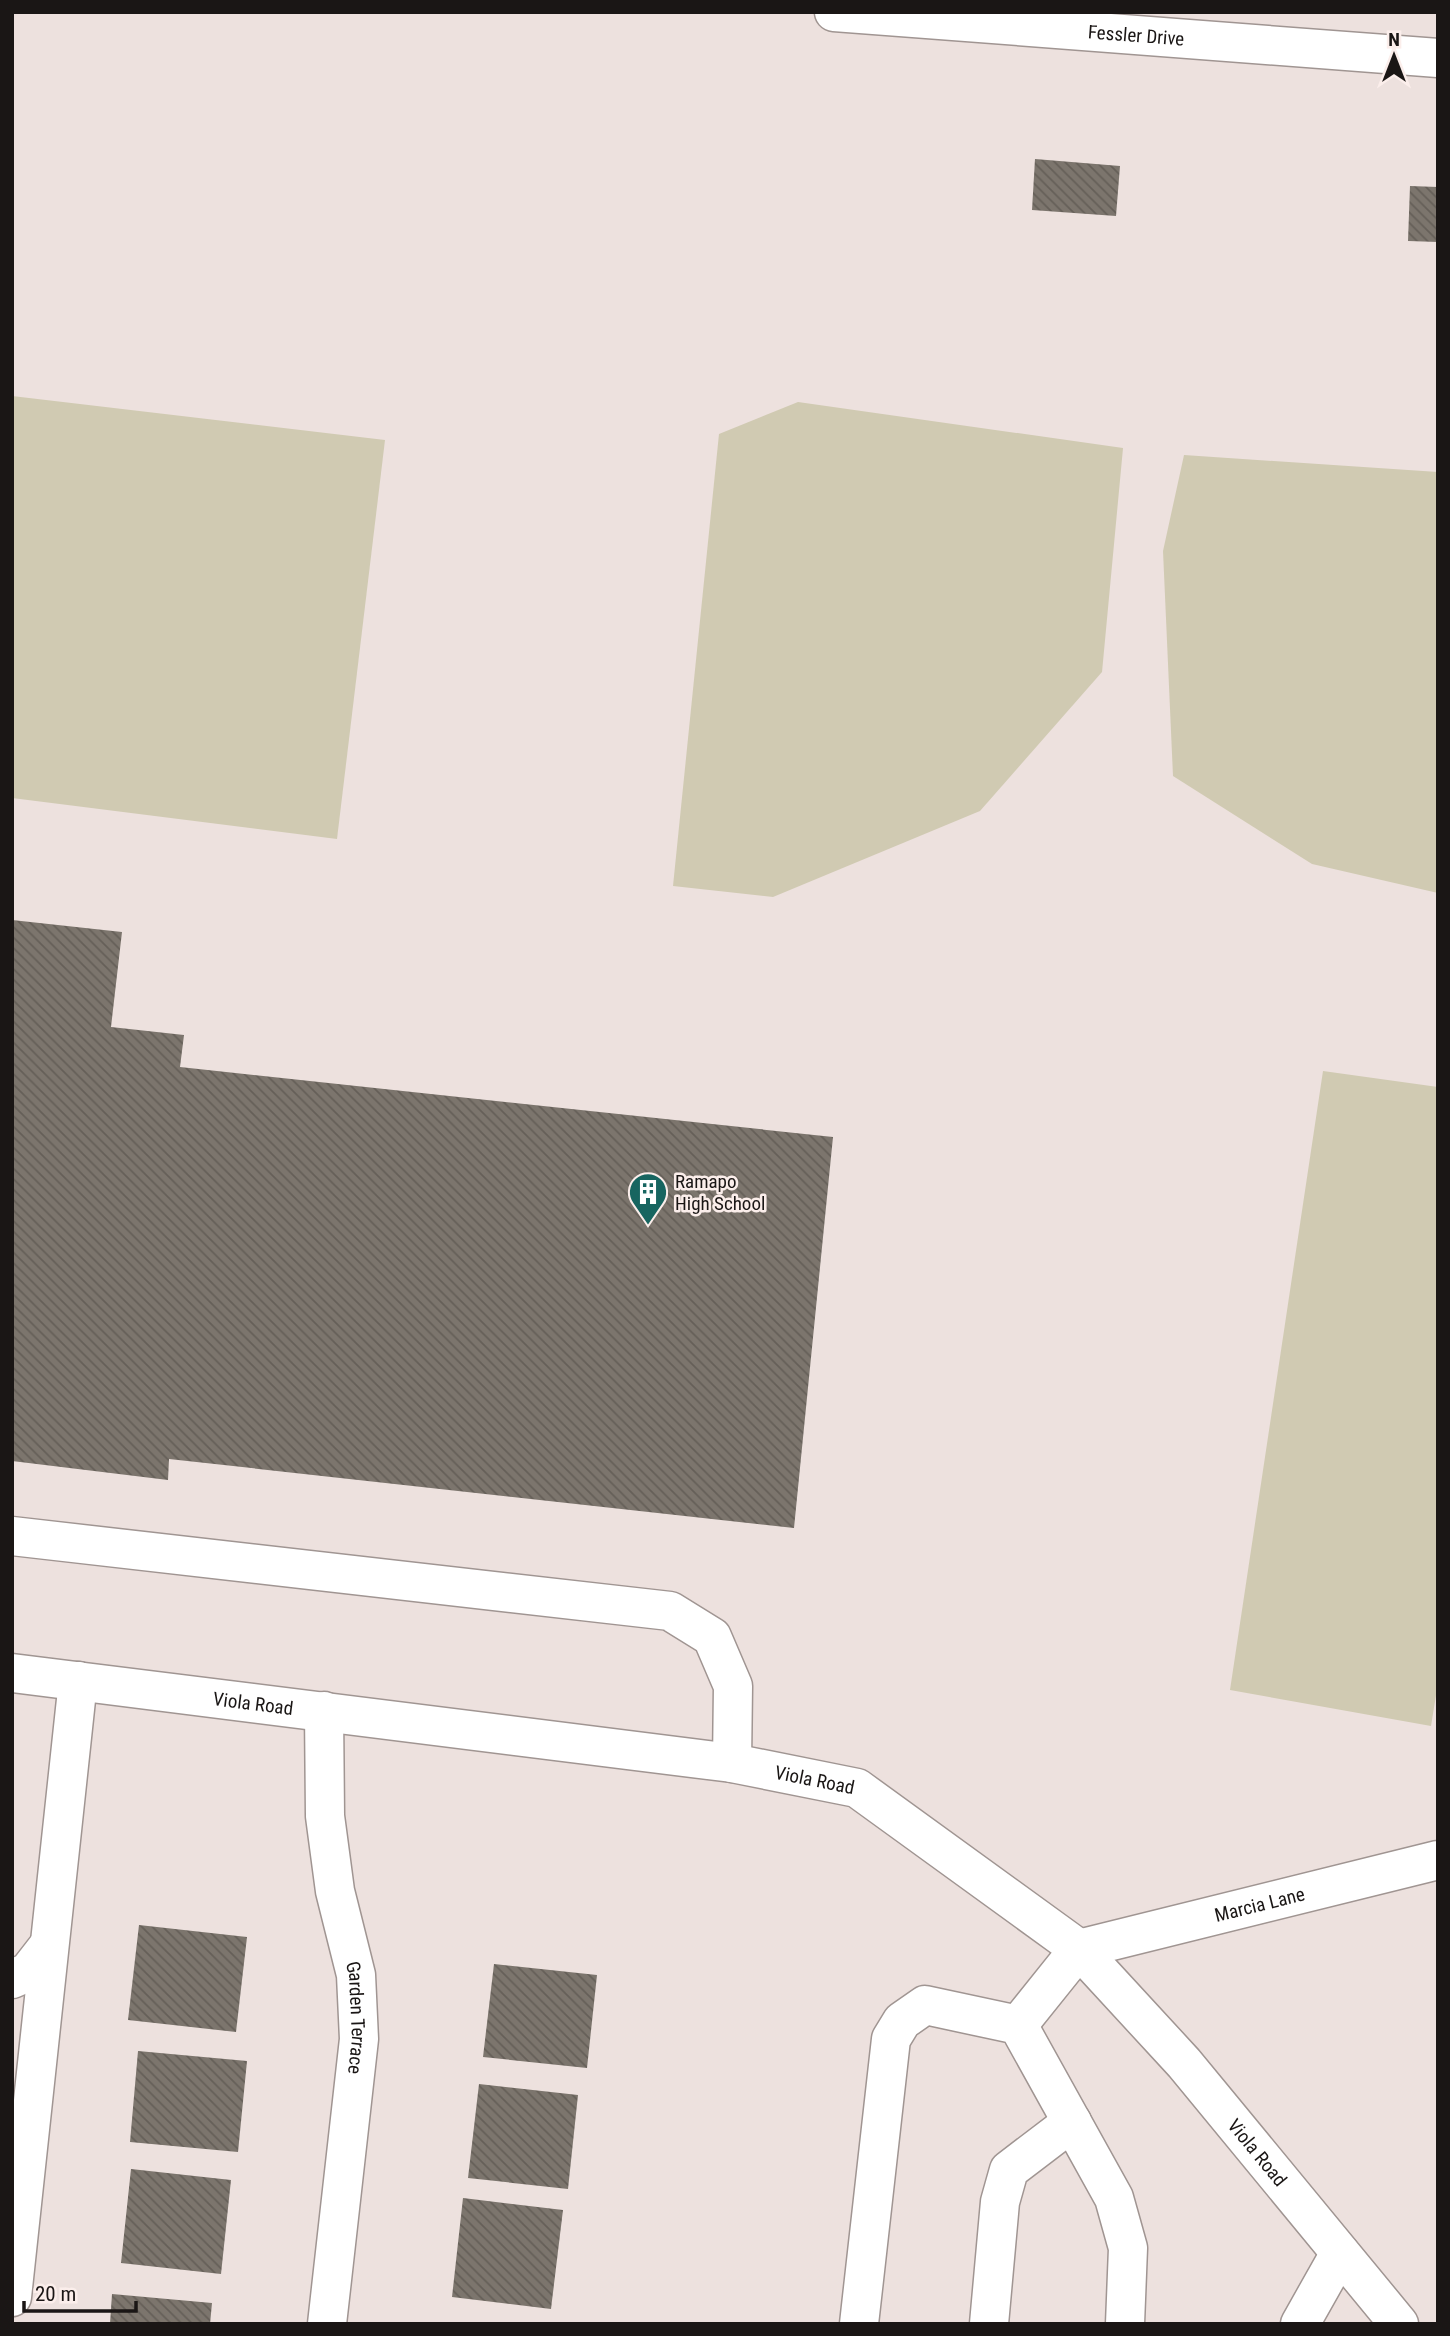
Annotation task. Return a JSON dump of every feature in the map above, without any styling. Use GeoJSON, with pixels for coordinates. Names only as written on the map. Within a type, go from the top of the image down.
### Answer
{"type":"FeatureCollection","features":[{"type":"Feature","properties":{"kind":"street","name":"Fessler Drive"},"geometry":{"type":"LineString","coordinates":[[834,12],[1438,58]]}},
{"type":"Feature","properties":{"kind":"street"},"geometry":{"type":"LineString","coordinates":[[12,1536],[670,1611],[712,1637],[733,1686],[732,1763]]}},
{"type":"Feature","properties":{"kind":"street","name":"Viola Road"},"geometry":{"type":"LineString","coordinates":[[12,1673],[732,1763],[857,1788],[1079,1949],[1184,2063],[1399,2324]]}},
{"type":"Feature","properties":{"kind":"street"},"geometry":{"type":"LineString","coordinates":[[12,2297],[78,1681]]}},
{"type":"Feature","properties":{"kind":"street","name":"Garden Terrace"},"geometry":{"type":"LineString","coordinates":[[324,1711],[325,1816],[335,1891],[356,1975],[359,2039],[327,2324]]}},
{"type":"Feature","properties":{"kind":"street","name":"Marcia Lane"},"geometry":{"type":"LineString","coordinates":[[1079,1949],[1438,1860]]}},
{"type":"Feature","properties":{"kind":"street"},"geometry":{"type":"LineString","coordinates":[[12,1979],[28,1972],[49,1945]]}},
{"type":"Feature","properties":{"kind":"street"},"geometry":{"type":"LineString","coordinates":[[1018,2025],[1079,1949]]}},
{"type":"Feature","properties":{"kind":"street"},"geometry":{"type":"LineString","coordinates":[[859,2324],[891,2039],[902,2021],[925,2005],[1018,2025],[1114,2198],[1128,2248],[1125,2324]]}},
{"type":"Feature","properties":{"kind":"street"},"geometry":{"type":"LineString","coordinates":[[989,2324],[1000,2202],[1009,2170],[1072,2122]]}},
{"type":"Feature","properties":{"kind":"street"},"geometry":{"type":"LineString","coordinates":[[1300,2324],[1340,2253]]}},
{"type":"Feature","properties":{"kind":"shaded area"},"geometry":{"type":"Polygon","coordinates":[[[12,396],[385,440],[337,839],[12,798],[12,396]]]}},
{"type":"Feature","properties":{"kind":"shaded area"},"geometry":{"type":"Polygon","coordinates":[[[798,402],[1123,448],[1102,672],[980,811],[773,897],[673,886],[719,434],[798,402]]]}},
{"type":"Feature","properties":{"kind":"shaded area"},"geometry":{"type":"Polygon","coordinates":[[[1184,455],[1438,472],[1438,893],[1312,864],[1173,776],[1163,551],[1184,455]]]}},
{"type":"Feature","properties":{"kind":"shaded area"},"geometry":{"type":"Polygon","coordinates":[[[1323,1071],[1438,1087],[1438,1683],[1431,1726],[1230,1690],[1323,1071]]]}},
{"type":"Feature","properties":{"kind":"building"},"geometry":{"type":"Polygon","coordinates":[[[1035,159],[1120,166],[1116,216],[1032,210],[1035,159]]]}},
{"type":"Feature","properties":{"kind":"building"},"geometry":{"type":"Polygon","coordinates":[[[1410,186],[1438,187],[1438,242],[1408,241],[1410,186]]]}},
{"type":"Feature","properties":{"kind":"building","name":"Ramapo High School"},"geometry":{"type":"Polygon","coordinates":[[[12,920],[122,932],[111,1027],[184,1035],[180,1067],[833,1137],[794,1528],[169,1459],[168,1480],[12,1461],[12,920]]]}},
{"type":"Feature","properties":{"kind":"building"},"geometry":{"type":"Polygon","coordinates":[[[139,1925],[247,1937],[236,2032],[128,2020],[139,1925]]]}},
{"type":"Feature","properties":{"kind":"building"},"geometry":{"type":"Polygon","coordinates":[[[494,1964],[597,1975],[587,2068],[483,2057],[494,1964]]]}},
{"type":"Feature","properties":{"kind":"building"},"geometry":{"type":"Polygon","coordinates":[[[138,2051],[247,2061],[238,2152],[130,2142],[138,2051]]]}},
{"type":"Feature","properties":{"kind":"building"},"geometry":{"type":"Polygon","coordinates":[[[479,2084],[578,2095],[568,2189],[468,2178],[479,2084]]]}},
{"type":"Feature","properties":{"kind":"building"},"geometry":{"type":"Polygon","coordinates":[[[131,2169],[231,2180],[221,2274],[121,2263],[131,2169]]]}},
{"type":"Feature","properties":{"kind":"building"},"geometry":{"type":"Polygon","coordinates":[[[463,2198],[563,2210],[551,2309],[452,2297],[463,2198]]]}},
{"type":"Feature","properties":{"kind":"building"},"geometry":{"type":"Polygon","coordinates":[[[112,2294],[212,2303],[210,2324],[110,2324],[112,2294]]]}},
{"type":"Feature","properties":{"kind":"place","name":"Ramapo High School"},"geometry":{"type":"Point","coordinates":[648,1226]}}]}
